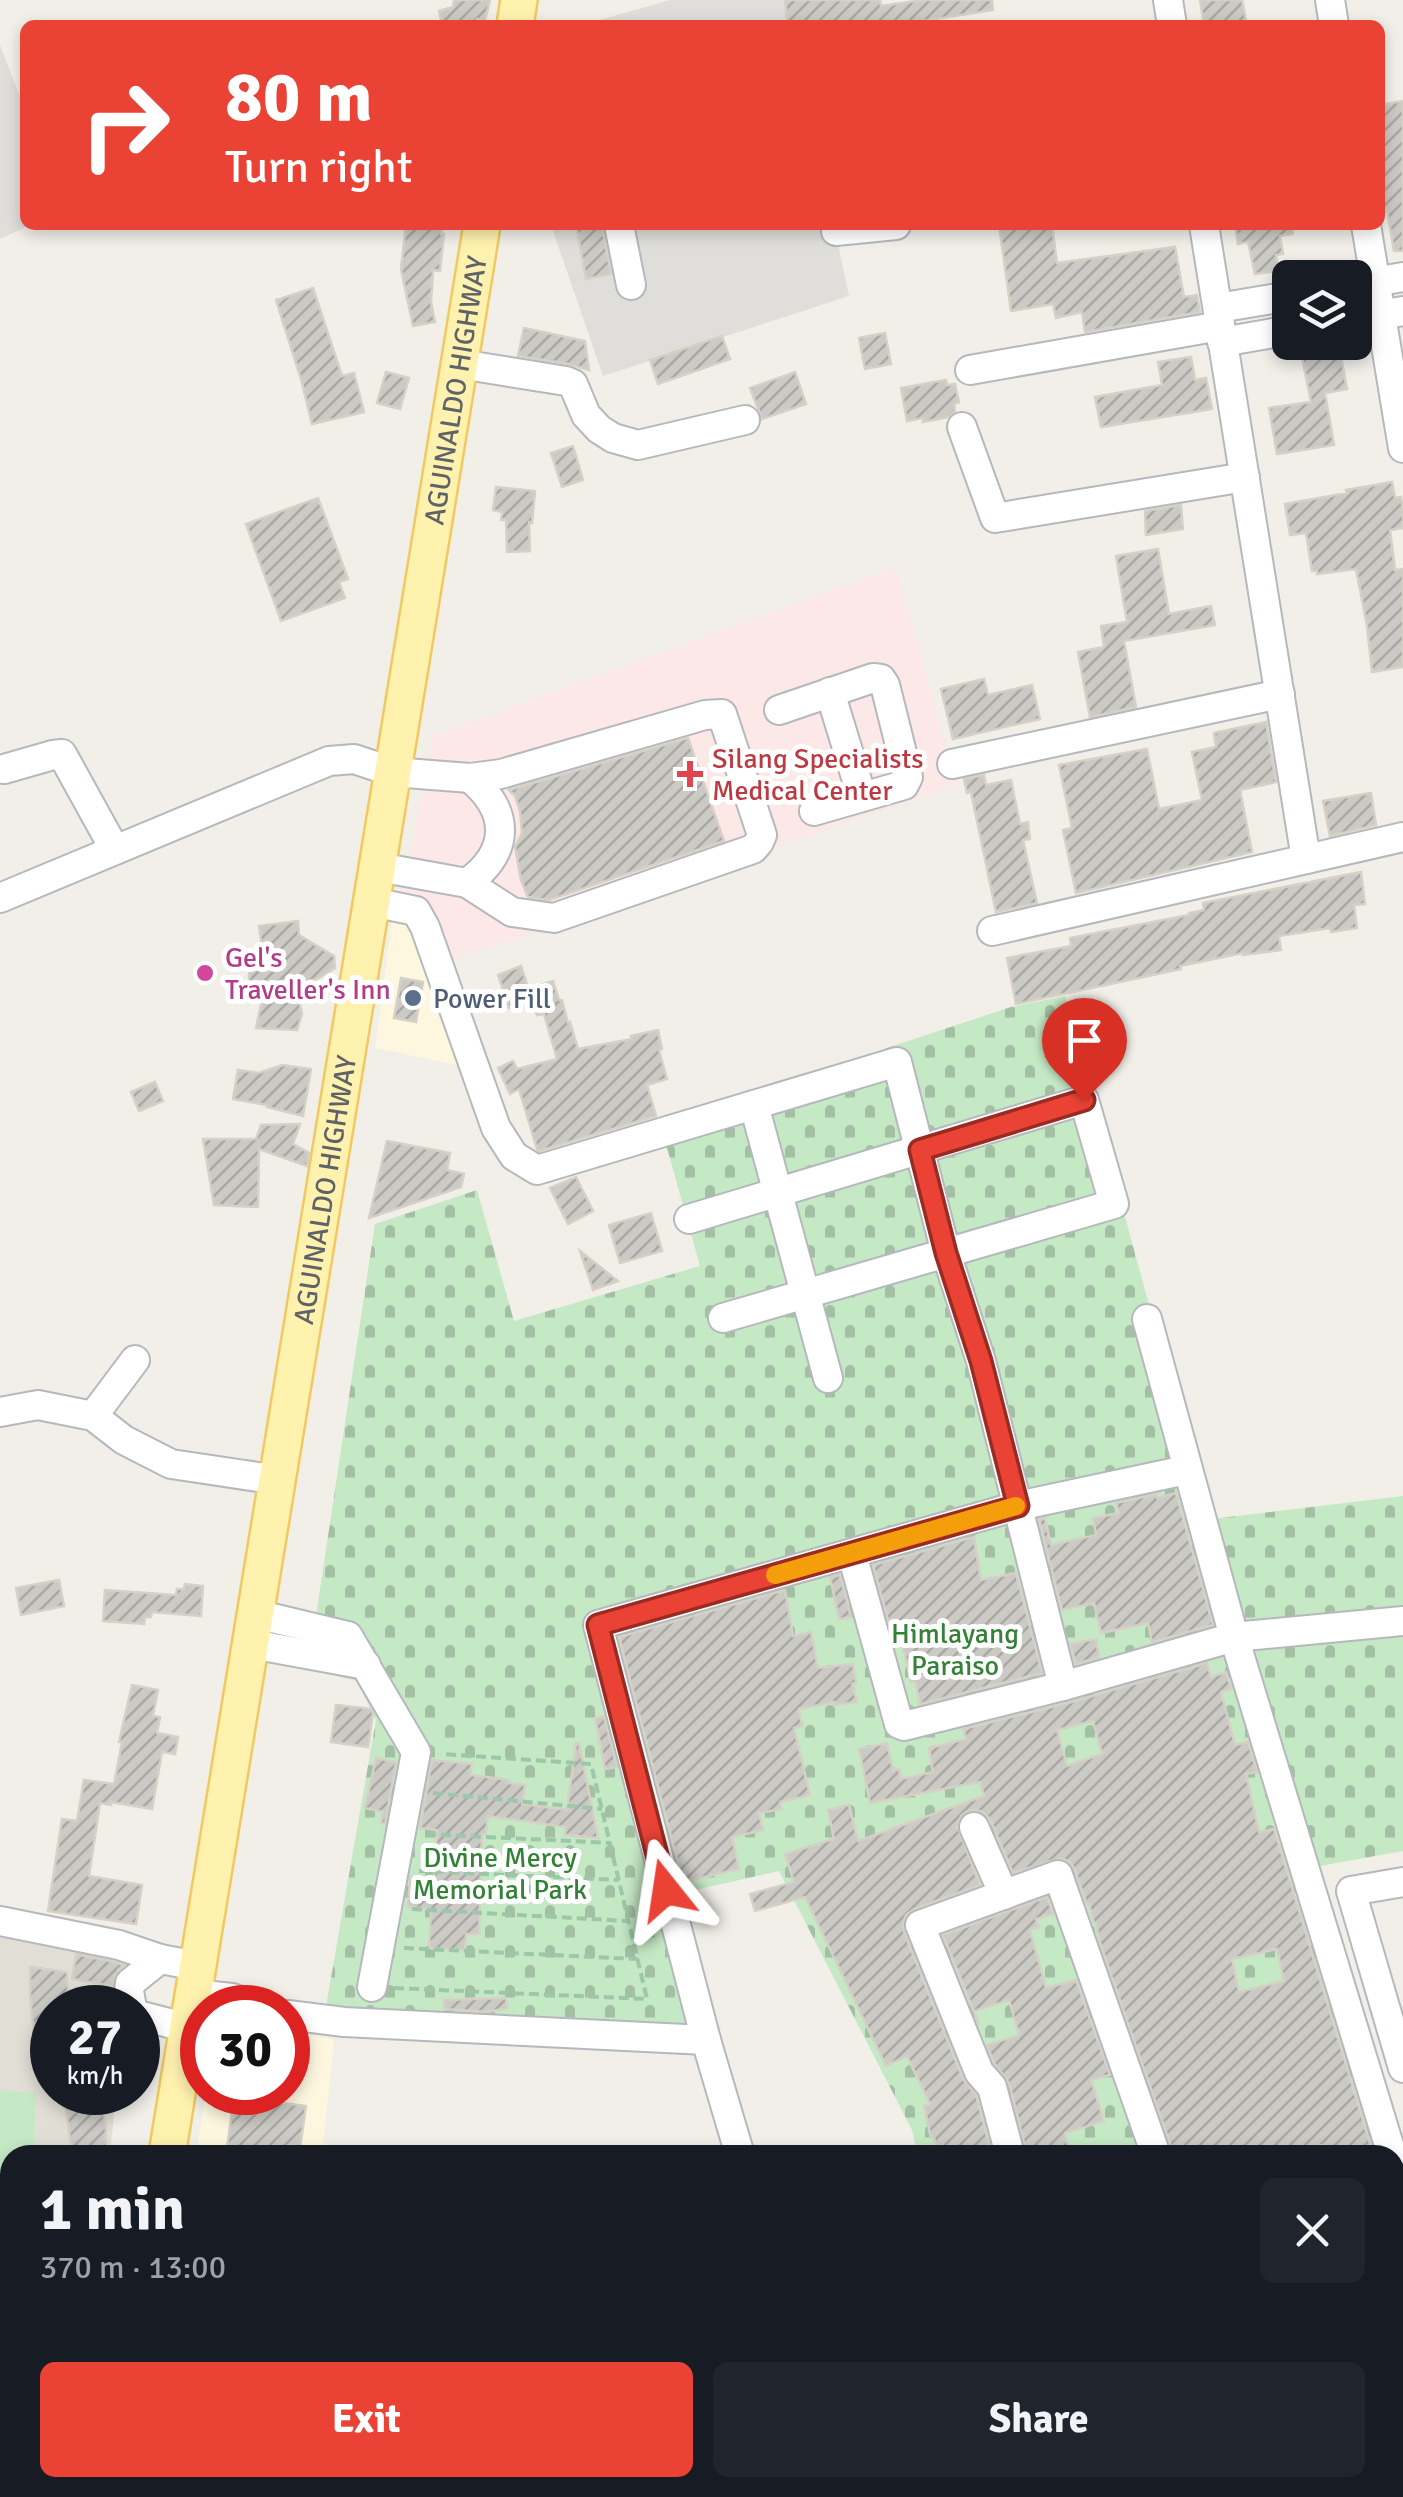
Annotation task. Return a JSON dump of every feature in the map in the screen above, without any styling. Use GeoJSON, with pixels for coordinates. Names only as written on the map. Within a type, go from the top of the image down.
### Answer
{"type":"FeatureCollection","features":[{"type":"Feature","properties":{"kind":"main road","name":"AGUINALDO HIGHWAY"},"geometry":{"type":"LineString","coordinates":[[195,1985],[481,230]]}},
{"type":"Feature","properties":{"kind":"main road","name":"AGUINALDO HIGHWAY"},"geometry":{"type":"LineString","coordinates":[[169,2145],[180,2076]]}},
{"type":"Feature","properties":{"kind":"street"},"geometry":{"type":"LineString","coordinates":[[619,230],[632,285]]}},
{"type":"Feature","properties":{"kind":"street"},"geometry":{"type":"LineString","coordinates":[[836,231],[846,230]]}},
{"type":"Feature","properties":{"kind":"street"},"geometry":{"type":"LineString","coordinates":[[1205,230],[1306,858]]}},
{"type":"Feature","properties":{"kind":"street"},"geometry":{"type":"LineString","coordinates":[[1367,230],[1403,448]]}},
{"type":"Feature","properties":{"kind":"street"},"geometry":{"type":"LineString","coordinates":[[970,370],[1220,326],[1272,304]]}},
{"type":"Feature","properties":{"kind":"street"},"geometry":{"type":"LineString","coordinates":[[1220,326],[1272,329]]}},
{"type":"Feature","properties":{"kind":"street"},"geometry":{"type":"LineString","coordinates":[[460,364],[566,380],[574,384],[586,416],[599,429],[613,438],[638,445],[745,420]]}},
{"type":"Feature","properties":{"kind":"street"},"geometry":{"type":"LineString","coordinates":[[962,427],[995,518],[1245,477]]}},
{"type":"Feature","properties":{"kind":"street"},"geometry":{"type":"LineString","coordinates":[[778,710],[873,678],[881,679],[890,700],[908,777],[904,785],[814,811]]}},
{"type":"Feature","properties":{"kind":"street"},"geometry":{"type":"LineString","coordinates":[[830,692],[862,798]]}},
{"type":"Feature","properties":{"kind":"street"},"geometry":{"type":"LineString","coordinates":[[952,764],[1280,694]]}},
{"type":"Feature","properties":{"kind":"street"},"geometry":{"type":"LineString","coordinates":[[0,898],[329,761],[354,759],[393,772],[470,778],[501,774],[691,718],[722,714],[762,834],[753,849],[554,918],[512,912],[467,883],[375,884]]}},
{"type":"Feature","properties":{"kind":"street"},"geometry":{"type":"LineString","coordinates":[[4,770],[62,754],[115,850]]}},
{"type":"Feature","properties":{"kind":"street"},"geometry":{"type":"LineString","coordinates":[[467,883],[484,870],[496,852],[501,831],[497,810],[486,792],[470,778]]}},
{"type":"Feature","properties":{"kind":"street"},"geometry":{"type":"LineString","coordinates":[[992,931],[1403,836]]}},
{"type":"Feature","properties":{"kind":"street"},"geometry":{"type":"LineString","coordinates":[[375,884],[416,910],[496,1128],[514,1156],[536,1170],[897,1062],[946,1253],[981,1361],[1063,1686]]}},
{"type":"Feature","properties":{"kind":"street"},"geometry":{"type":"LineString","coordinates":[[689,1219],[1084,1100],[1114,1204],[723,1318]]}},
{"type":"Feature","properties":{"kind":"street"},"geometry":{"type":"LineString","coordinates":[[754,1105],[828,1378]]}},
{"type":"Feature","properties":{"kind":"street"},"geometry":{"type":"LineString","coordinates":[[1147,1319],[1234,1637],[1389,2145]]}},
{"type":"Feature","properties":{"kind":"street"},"geometry":{"type":"LineString","coordinates":[[92,1416],[135,1360]]}},
{"type":"Feature","properties":{"kind":"street"},"geometry":{"type":"LineString","coordinates":[[0,1412],[38,1405],[92,1416],[124,1440],[172,1464],[278,1480]]}},
{"type":"Feature","properties":{"kind":"street"},"geometry":{"type":"LineString","coordinates":[[737,2145],[598,1625],[1018,1506],[1186,1470]]}},
{"type":"Feature","properties":{"kind":"street"},"geometry":{"type":"LineString","coordinates":[[852,1554],[899,1724],[904,1726],[1234,1637],[1403,1621]]}},
{"type":"Feature","properties":{"kind":"street"},"geometry":{"type":"LineString","coordinates":[[253,1629],[366,1665],[416,1752],[372,1986]]}},
{"type":"Feature","properties":{"kind":"street"},"geometry":{"type":"LineString","coordinates":[[974,1827],[1004,1894]]}},
{"type":"Feature","properties":{"kind":"street"},"geometry":{"type":"LineString","coordinates":[[1007,2145],[992,2088],[978,2072],[920,1925],[1058,1875],[1152,2145]]}},
{"type":"Feature","properties":{"kind":"street"},"geometry":{"type":"LineString","coordinates":[[1403,1882],[1351,1891],[1403,2068]]}},
{"type":"Feature","properties":{"kind":"street"},"geometry":{"type":"LineString","coordinates":[[0,1921],[119,1945],[160,1958],[183,1985]]}},
{"type":"Feature","properties":{"kind":"street"},"geometry":{"type":"LineString","coordinates":[[130,1985],[160,1958]]}},
{"type":"Feature","properties":{"kind":"street"},"geometry":{"type":"LineString","coordinates":[[310,2018],[706,2040]]}},
{"type":"Feature","properties":{"kind":"path"},"geometry":{"type":"LineString","coordinates":[[372,1986],[647,1999],[591,1764],[416,1752]]}},
{"type":"Feature","properties":{"kind":"path"},"geometry":{"type":"LineString","coordinates":[[409,1790],[602,1809]]}},
{"type":"Feature","properties":{"kind":"path"},"geometry":{"type":"LineString","coordinates":[[401,1833],[610,1843]]}},
{"type":"Feature","properties":{"kind":"path"},"geometry":{"type":"LineString","coordinates":[[394,1870],[619,1880]]}},
{"type":"Feature","properties":{"kind":"path"},"geometry":{"type":"LineString","coordinates":[[387,1908],[628,1921]]}},
{"type":"Feature","properties":{"kind":"path"},"geometry":{"type":"LineString","coordinates":[[380,1947],[637,1958]]}},
{"type":"Feature","properties":{"kind":"shaded area"},"geometry":{"type":"Polygon","coordinates":[[[670,0],[786,0],[789,20],[600,20],[670,0]]]}},
{"type":"Feature","properties":{"kind":"shaded area"},"geometry":{"type":"Polygon","coordinates":[[[0,45],[20,97],[20,230],[0,239],[0,45]]]}},
{"type":"Feature","properties":{"kind":"shaded area"},"geometry":{"type":"Polygon","coordinates":[[[553,230],[835,230],[849,296],[603,376],[553,230]]]}},
{"type":"Feature","properties":{"kind":"shaded area","name":"Silang Specialists Medical Center"},"geometry":{"type":"Polygon","coordinates":[[[896,567],[957,784],[448,962],[402,897],[433,736],[896,567]]]}},
{"type":"Feature","properties":{"kind":"shaded area","name":"Power Fill"},"geometry":{"type":"Polygon","coordinates":[[[393,914],[407,916],[467,1067],[375,1048],[393,914]]]}},
{"type":"Feature","properties":{"kind":"shaded area"},"geometry":{"type":"Polygon","coordinates":[[[27,1934],[131,1958],[128,1985],[30,1985],[30,2115],[114,2115],[111,2145],[0,2145],[0,1935],[27,1934]]]}},
{"type":"Feature","properties":{"kind":"shaded area"},"geometry":{"type":"Polygon","coordinates":[[[310,2035],[334,2040],[323,2145],[198,2145],[202,2115],[310,2115],[310,2035]]]}},
{"type":"Feature","properties":{"kind":"green space"},"geometry":{"type":"Polygon","coordinates":[[[1065,996],[1212,1519],[1403,1496],[1403,1851],[1314,1867],[1394,2145],[916,2145],[912,2130],[779,1871],[659,1898],[689,2029],[325,2012],[376,1720],[357,1681],[308,1669],[375,1224],[477,1190],[514,1321],[700,1266],[660,1123],[1011,1007],[1065,996]]]}},
{"type":"Feature","properties":{"kind":"green space"},"geometry":{"type":"Polygon","coordinates":[[[0,2091],[30,2093],[30,2115],[35,2115],[34,2145],[0,2145],[0,2091]]]}},
{"type":"Feature","properties":{"kind":"building"},"geometry":{"type":"Polygon","coordinates":[[[454,0],[490,0],[485,20],[441,20],[439,11],[453,7],[454,0]]]}},
{"type":"Feature","properties":{"kind":"building"},"geometry":{"type":"Polygon","coordinates":[[[785,0],[880,0],[881,6],[922,0],[992,0],[993,10],[930,20],[787,20],[785,0]]]}},
{"type":"Feature","properties":{"kind":"building"},"geometry":{"type":"Polygon","coordinates":[[[1200,0],[1242,0],[1246,20],[1203,20],[1200,0]]]}},
{"type":"Feature","properties":{"kind":"building"},"geometry":{"type":"Polygon","coordinates":[[[1403,101],[1403,251],[1394,251],[1385,211],[1385,104],[1403,101]]]}},
{"type":"Feature","properties":{"kind":"building"},"geometry":{"type":"Polygon","coordinates":[[[405,230],[442,230],[440,271],[433,270],[431,302],[435,322],[413,326],[401,269],[405,230]]]}},
{"type":"Feature","properties":{"kind":"building"},"geometry":{"type":"Polygon","coordinates":[[[577,230],[603,230],[611,274],[586,279],[577,230]]]}},
{"type":"Feature","properties":{"kind":"building"},"geometry":{"type":"Polygon","coordinates":[[[1000,230],[1053,230],[1057,263],[1175,247],[1184,297],[1197,295],[1200,312],[1085,332],[1082,312],[1056,318],[1053,304],[1011,311],[1000,230]]]}},
{"type":"Feature","properties":{"kind":"building"},"geometry":{"type":"Polygon","coordinates":[[[1236,230],[1293,230],[1293,234],[1280,236],[1283,254],[1272,260],[1272,272],[1255,274],[1248,242],[1238,244],[1236,230]]]}},
{"type":"Feature","properties":{"kind":"building"},"geometry":{"type":"Polygon","coordinates":[[[313,288],[342,376],[354,373],[364,412],[312,424],[276,300],[313,288]]]}},
{"type":"Feature","properties":{"kind":"building"},"geometry":{"type":"Polygon","coordinates":[[[524,328],[585,341],[589,370],[518,356],[524,328]]]}},
{"type":"Feature","properties":{"kind":"building"},"geometry":{"type":"Polygon","coordinates":[[[885,333],[891,364],[865,369],[859,338],[885,333]]]}},
{"type":"Feature","properties":{"kind":"building"},"geometry":{"type":"Polygon","coordinates":[[[722,336],[730,359],[658,384],[650,360],[722,336]]]}},
{"type":"Feature","properties":{"kind":"building"},"geometry":{"type":"Polygon","coordinates":[[[1191,357],[1195,380],[1206,378],[1212,409],[1101,427],[1095,397],[1162,385],[1158,362],[1191,357]]]}},
{"type":"Feature","properties":{"kind":"building"},"geometry":{"type":"Polygon","coordinates":[[[1303,360],[1342,360],[1347,389],[1325,393],[1334,445],[1277,454],[1269,408],[1311,402],[1303,360]]]}},
{"type":"Feature","properties":{"kind":"building"},"geometry":{"type":"Polygon","coordinates":[[[386,372],[409,378],[400,409],[377,403],[386,372]]]}},
{"type":"Feature","properties":{"kind":"building"},"geometry":{"type":"Polygon","coordinates":[[[795,372],[806,404],[762,419],[750,388],[795,372]]]}},
{"type":"Feature","properties":{"kind":"building"},"geometry":{"type":"Polygon","coordinates":[[[946,380],[947,385],[955,384],[959,402],[954,404],[955,411],[948,417],[907,421],[901,388],[946,380]]]}},
{"type":"Feature","properties":{"kind":"building"},"geometry":{"type":"Polygon","coordinates":[[[573,446],[583,480],[562,487],[551,453],[573,446]]]}},
{"type":"Feature","properties":{"kind":"building"},"geometry":{"type":"Polygon","coordinates":[[[1392,482],[1395,498],[1401,497],[1403,510],[1403,528],[1390,530],[1395,570],[1403,569],[1403,667],[1372,672],[1356,569],[1317,574],[1312,571],[1306,533],[1290,535],[1285,504],[1392,482]]]}},
{"type":"Feature","properties":{"kind":"building"},"geometry":{"type":"Polygon","coordinates":[[[496,487],[535,491],[532,523],[529,522],[530,551],[507,552],[506,520],[501,520],[502,512],[493,510],[496,487]]]}},
{"type":"Feature","properties":{"kind":"building"},"geometry":{"type":"Polygon","coordinates":[[[318,498],[348,579],[339,582],[345,598],[281,621],[246,524],[318,498]]]}},
{"type":"Feature","properties":{"kind":"building"},"geometry":{"type":"Polygon","coordinates":[[[1181,505],[1183,529],[1146,535],[1145,511],[1181,505]]]}},
{"type":"Feature","properties":{"kind":"building"},"geometry":{"type":"Polygon","coordinates":[[[1158,549],[1169,614],[1211,606],[1215,625],[1124,641],[1136,707],[1090,717],[1078,652],[1104,647],[1101,626],[1127,622],[1116,556],[1158,549]]]}},
{"type":"Feature","properties":{"kind":"building"},"geometry":{"type":"Polygon","coordinates":[[[984,679],[988,695],[1032,685],[1040,719],[953,739],[941,689],[984,679]]]}},
{"type":"Feature","properties":{"kind":"building"},"geometry":{"type":"Polygon","coordinates":[[[1266,722],[1276,782],[1240,790],[1252,852],[1076,893],[1063,830],[1072,828],[1059,765],[1147,749],[1159,809],[1202,800],[1192,752],[1216,747],[1214,733],[1266,722]]]}},
{"type":"Feature","properties":{"kind":"building"},"geometry":{"type":"Polygon","coordinates":[[[688,738],[724,841],[549,900],[528,897],[515,847],[522,833],[520,811],[509,790],[688,738]]]}},
{"type":"Feature","properties":{"kind":"building"},"geometry":{"type":"Polygon","coordinates":[[[984,775],[986,785],[1011,780],[1020,824],[1028,822],[1030,839],[1023,840],[1037,903],[996,912],[971,792],[967,793],[964,779],[984,775]]]}},
{"type":"Feature","properties":{"kind":"building"},"geometry":{"type":"Polygon","coordinates":[[[1371,793],[1376,825],[1330,836],[1323,801],[1371,793]]]}},
{"type":"Feature","properties":{"kind":"building"},"geometry":{"type":"Polygon","coordinates":[[[1361,872],[1365,904],[1354,905],[1357,928],[1279,936],[1281,950],[1243,953],[1016,1004],[1007,958],[1071,946],[1070,938],[1189,915],[1204,910],[1203,903],[1361,872]]]}},
{"type":"Feature","properties":{"kind":"building"},"geometry":{"type":"Polygon","coordinates":[[[298,921],[299,935],[334,956],[335,968],[317,979],[295,983],[302,1014],[297,1030],[256,1028],[263,995],[249,995],[249,968],[253,968],[262,948],[259,926],[298,921]]]}},
{"type":"Feature","properties":{"kind":"building"},"geometry":{"type":"Polygon","coordinates":[[[521,966],[532,999],[509,1008],[498,975],[521,966]]]}},
{"type":"Feature","properties":{"kind":"building"},"geometry":{"type":"Polygon","coordinates":[[[401,978],[423,982],[416,1022],[394,1018],[401,978]]]}},
{"type":"Feature","properties":{"kind":"building"},"geometry":{"type":"Polygon","coordinates":[[[553,981],[578,1049],[658,1030],[667,1079],[647,1085],[656,1116],[539,1151],[519,1089],[510,1094],[498,1068],[513,1061],[517,1069],[557,1059],[544,1014],[537,1015],[529,988],[553,981]]]}},
{"type":"Feature","properties":{"kind":"building"},"geometry":{"type":"Polygon","coordinates":[[[282,1065],[311,1069],[303,1116],[233,1099],[238,1070],[259,1073],[282,1065]]]}},
{"type":"Feature","properties":{"kind":"building"},"geometry":{"type":"Polygon","coordinates":[[[155,1082],[163,1101],[139,1111],[131,1092],[155,1082]]]}},
{"type":"Feature","properties":{"kind":"building"},"geometry":{"type":"Polygon","coordinates":[[[300,1124],[293,1144],[309,1153],[307,1166],[259,1149],[258,1207],[214,1205],[203,1139],[256,1139],[261,1125],[300,1124]]]}},
{"type":"Feature","properties":{"kind":"building"},"geometry":{"type":"Polygon","coordinates":[[[387,1141],[450,1153],[447,1170],[464,1174],[461,1187],[369,1218],[387,1141]]]}},
{"type":"Feature","properties":{"kind":"building"},"geometry":{"type":"Polygon","coordinates":[[[576,1177],[593,1211],[568,1224],[550,1188],[576,1177]]]}},
{"type":"Feature","properties":{"kind":"building"},"geometry":{"type":"Polygon","coordinates":[[[651,1213],[662,1251],[620,1263],[609,1225],[651,1213]]]}},
{"type":"Feature","properties":{"kind":"building"},"geometry":{"type":"Polygon","coordinates":[[[580,1251],[618,1281],[593,1290],[580,1251]]]}},
{"type":"Feature","properties":{"kind":"building"},"geometry":{"type":"Polygon","coordinates":[[[1176,1493],[1213,1625],[1152,1642],[1148,1623],[1101,1633],[1094,1603],[1062,1610],[1039,1519],[1045,1518],[1051,1545],[1096,1535],[1093,1518],[1119,1513],[1116,1503],[1176,1493]]]}},
{"type":"Feature","properties":{"kind":"building"},"geometry":{"type":"Polygon","coordinates":[[[974,1537],[981,1580],[1016,1573],[1042,1673],[920,1704],[902,1643],[895,1645],[873,1565],[974,1537]]]}},
{"type":"Feature","properties":{"kind":"building"},"geometry":{"type":"Polygon","coordinates":[[[840,1575],[851,1617],[839,1619],[830,1577],[840,1575]]]}},
{"type":"Feature","properties":{"kind":"building"},"geometry":{"type":"Polygon","coordinates":[[[59,1580],[64,1606],[21,1615],[16,1588],[59,1580]]]}},
{"type":"Feature","properties":{"kind":"building"},"geometry":{"type":"Polygon","coordinates":[[[185,1584],[203,1586],[201,1616],[152,1612],[151,1617],[145,1617],[144,1624],[103,1621],[105,1590],[176,1595],[177,1589],[184,1589],[185,1584]]]}},
{"type":"Feature","properties":{"kind":"building"},"geometry":{"type":"Polygon","coordinates":[[[785,1590],[793,1636],[811,1632],[818,1668],[853,1664],[856,1683],[852,1684],[857,1702],[799,1709],[802,1726],[794,1728],[810,1795],[780,1802],[781,1809],[759,1813],[763,1830],[732,1837],[739,1869],[683,1882],[619,1637],[785,1590]]]}},
{"type":"Feature","properties":{"kind":"building"},"geometry":{"type":"Polygon","coordinates":[[[1096,1639],[1099,1657],[1076,1664],[1070,1644],[1096,1639]]]}},
{"type":"Feature","properties":{"kind":"building"},"geometry":{"type":"Polygon","coordinates":[[[1207,1663],[1211,1677],[1226,1672],[1231,1689],[1221,1692],[1235,1745],[1248,1742],[1257,1772],[1246,1774],[1259,1832],[1274,1829],[1371,2145],[1171,2145],[1074,1868],[1060,1858],[1013,1873],[990,1819],[975,1810],[961,1816],[957,1826],[980,1885],[914,1909],[903,1923],[963,2079],[976,2095],[989,2145],[936,2145],[924,2106],[930,2104],[907,2056],[886,2066],[805,1897],[755,1911],[750,1894],[794,1882],[785,1854],[834,1839],[828,1810],[849,1805],[858,1841],[984,1796],[980,1782],[870,1803],[859,1749],[887,1743],[893,1770],[899,1769],[901,1779],[933,1772],[929,1748],[966,1739],[963,1729],[1207,1663]],[[1093,1721],[1057,1730],[1067,1766],[1102,1754],[1093,1721]],[[1277,1949],[1232,1959],[1239,1992],[1284,1981],[1277,1949]]]}},
{"type":"Feature","properties":{"kind":"building"},"geometry":{"type":"Polygon","coordinates":[[[132,1685],[158,1690],[153,1716],[160,1717],[157,1733],[178,1737],[175,1754],[162,1752],[152,1809],[100,1803],[89,1876],[142,1885],[136,1924],[48,1911],[62,1819],[77,1821],[84,1780],[114,1784],[132,1685]]]}},
{"type":"Feature","properties":{"kind":"building"},"geometry":{"type":"Polygon","coordinates":[[[336,1705],[371,1709],[368,1747],[331,1742],[336,1705]]]}},
{"type":"Feature","properties":{"kind":"building"},"geometry":{"type":"Polygon","coordinates":[[[604,1716],[617,1767],[605,1769],[595,1718],[604,1716]]]}},
{"type":"Feature","properties":{"kind":"building"},"geometry":{"type":"Polygon","coordinates":[[[576,1743],[598,1838],[565,1835],[566,1827],[488,1816],[486,1834],[482,1834],[479,1934],[466,1934],[465,1950],[429,1948],[431,1909],[408,1907],[410,1877],[434,1879],[437,1830],[420,1828],[432,1760],[472,1764],[470,1775],[525,1785],[522,1804],[567,1810],[576,1743]]]}},
{"type":"Feature","properties":{"kind":"building"},"geometry":{"type":"Polygon","coordinates":[[[376,1758],[396,1762],[385,1824],[381,1823],[383,1812],[365,1808],[376,1758]]]}},
{"type":"Feature","properties":{"kind":"building"},"geometry":{"type":"Polygon","coordinates":[[[1047,1897],[1053,1914],[1036,1919],[1039,1927],[1030,1930],[1046,1988],[1076,1980],[1110,2075],[1091,2080],[1104,2121],[1065,2133],[1068,2145],[1024,2145],[1009,2083],[987,2045],[1019,2035],[1009,2000],[974,2011],[979,2024],[943,1935],[1047,1897]]]}},
{"type":"Feature","properties":{"kind":"building"},"geometry":{"type":"Polygon","coordinates":[[[76,1954],[124,1965],[112,1985],[72,1979],[76,1954]]]}},
{"type":"Feature","properties":{"kind":"building"},"geometry":{"type":"Polygon","coordinates":[[[30,1967],[67,1972],[68,1985],[30,1985],[30,1967]]]}},
{"type":"Feature","properties":{"kind":"building"},"geometry":{"type":"Polygon","coordinates":[[[506,1998],[507,2008],[488,2012],[444,2009],[444,2000],[506,1998]]]}},
{"type":"Feature","properties":{"kind":"building"},"geometry":{"type":"Polygon","coordinates":[[[67,2115],[104,2115],[106,2145],[71,2145],[67,2115]]]}},
{"type":"Feature","properties":{"kind":"building"},"geometry":{"type":"Polygon","coordinates":[[[231,2115],[305,2115],[300,2145],[227,2145],[231,2115]]]}},
{"type":"Feature","properties":{"kind":"slow traffic"},"geometry":{"type":"LineString","coordinates":[[775,1575],[1016,1506]]}},
{"type":"Feature","properties":{"kind":"place","name":"Silang Specialists Medical Center"},"geometry":{"type":"Point","coordinates":[690,774]}},
{"type":"Feature","properties":{"kind":"place","name":"Gel's Traveller's Inn"},"geometry":{"type":"Point","coordinates":[205,973]}},
{"type":"Feature","properties":{"kind":"place","name":"Power Fill"},"geometry":{"type":"Point","coordinates":[413,998]}},
{"type":"Feature","properties":{"kind":"route"},"geometry":{"type":"LineString","coordinates":[[666,1890],[598,1625],[1018,1506],[920,1150],[1084,1100]]}},
{"type":"Feature","properties":{"kind":"park label","name":"Himlayang Paraiso"},"geometry":{"type":"Point","coordinates":[955,1649]}},
{"type":"Feature","properties":{"kind":"park label","name":"Divine Mercy Memorial Park"},"geometry":{"type":"Point","coordinates":[500,1873]}}]}
